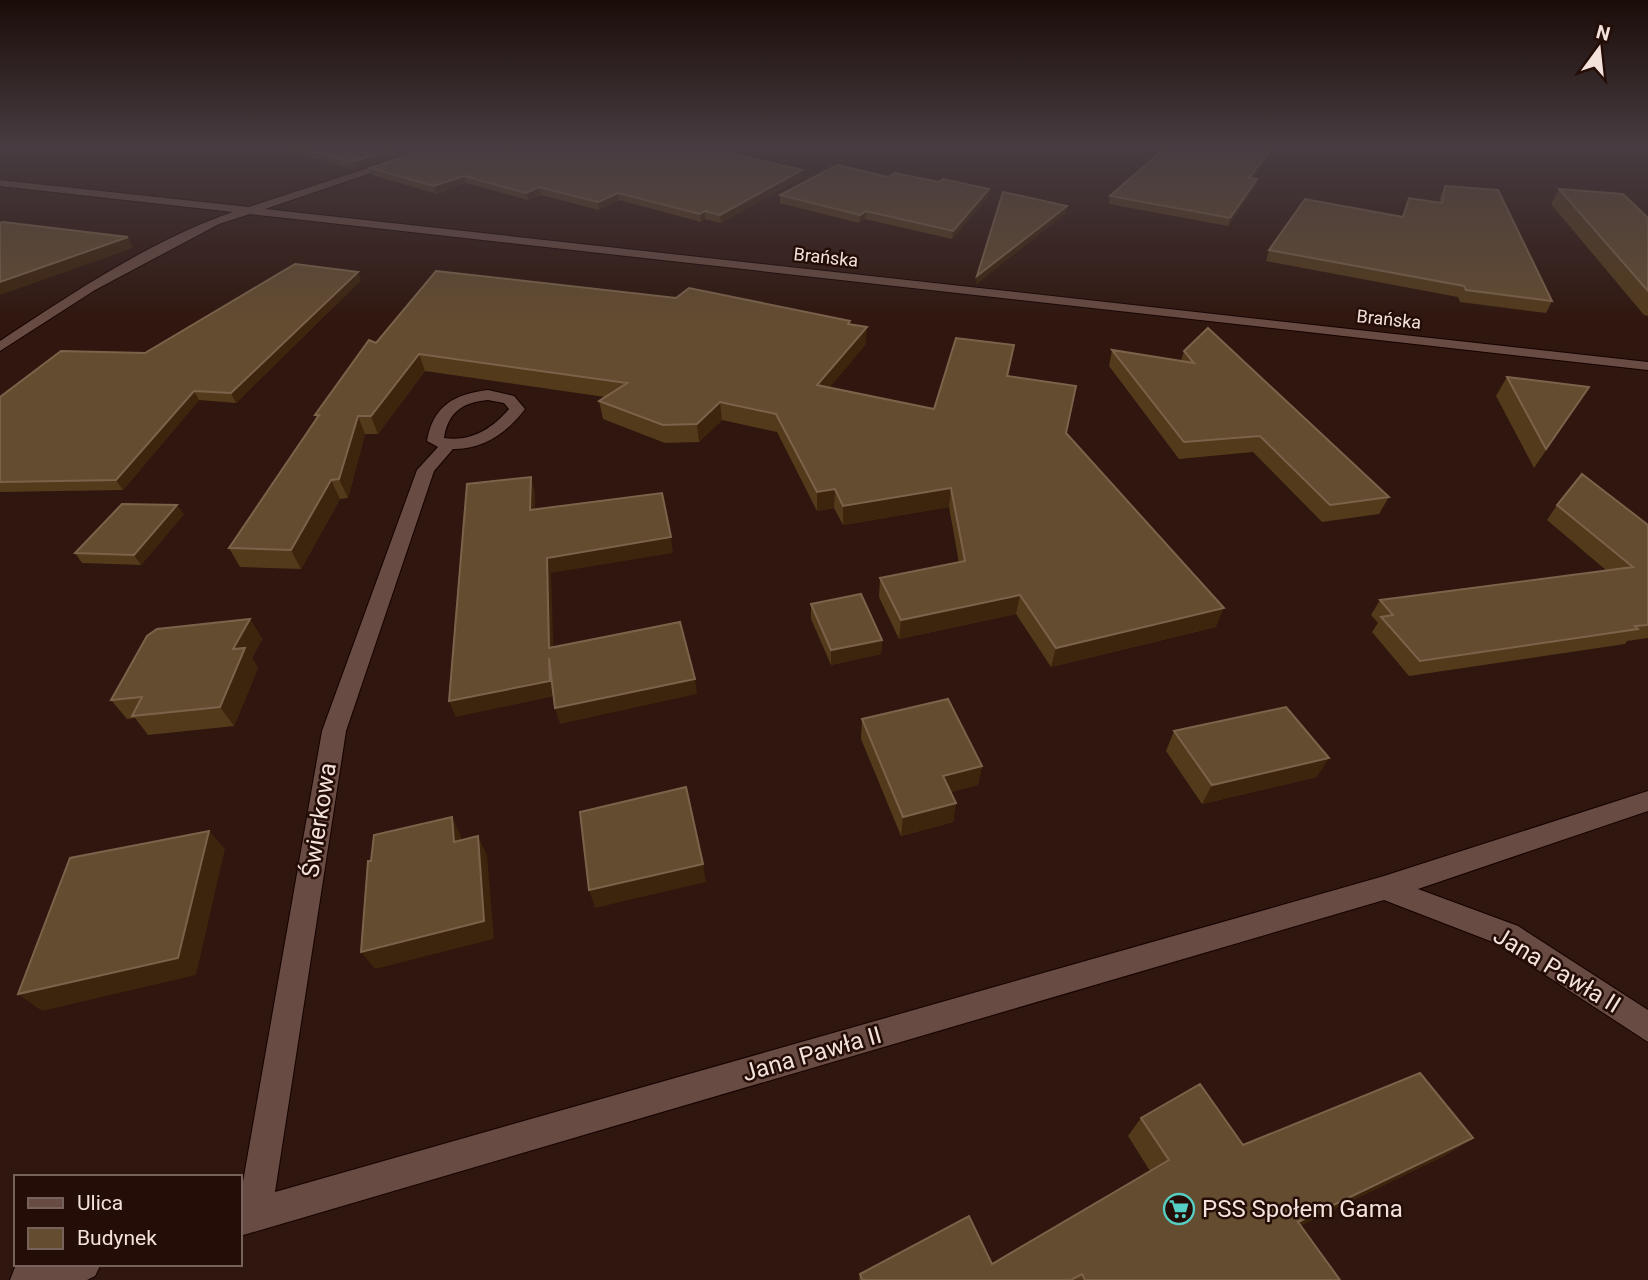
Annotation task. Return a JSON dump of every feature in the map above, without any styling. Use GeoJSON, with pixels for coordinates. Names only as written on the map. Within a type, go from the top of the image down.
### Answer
{"type":"FeatureCollection","features":[{"type":"Feature","properties":{"kind":"street","name":"Brańska"},"geometry":{"type":"LineString","coordinates":[[219,207],[1648,366]]}},
{"type":"Feature","properties":{"kind":"street"},"geometry":{"type":"LineString","coordinates":[[0,347],[90,287],[215,222],[259,207]]}},
{"type":"Feature","properties":{"kind":"street"},"geometry":{"type":"LineString","coordinates":[[488,395],[509,399],[517,409],[505,425],[480,442],[448,445],[435,440],[437,423],[449,408],[467,397],[488,395]]}},
{"type":"Feature","properties":{"kind":"street","name":"Świerkowa"},"geometry":{"type":"LineString","coordinates":[[247,1217],[334,731],[426,470],[448,445]]}},
{"type":"Feature","properties":{"kind":"street","name":"Jana Pawła II"},"geometry":{"type":"LineString","coordinates":[[247,1217],[1384,888],[1648,801]]}},
{"type":"Feature","properties":{"kind":"street","name":"Jana Pawła II"},"geometry":{"type":"LineString","coordinates":[[1384,888],[1508,936],[1648,1027]]}},
{"type":"Feature","properties":{"kind":"street"},"geometry":{"type":"LineString","coordinates":[[28,1280],[76,1266]]}},
{"type":"Feature","properties":{"kind":"building"},"geometry":{"type":"Polygon","coordinates":[[[672,207],[735,207],[720,215],[705,211],[700,214],[672,207]]]}},
{"type":"Feature","properties":{"kind":"building"},"geometry":{"type":"Polygon","coordinates":[[[827,207],[974,207],[953,231],[866,211],[860,215],[827,207]]]}},
{"type":"Feature","properties":{"kind":"building"},"geometry":{"type":"Polygon","coordinates":[[[998,207],[1066,207],[977,276],[998,207]]]}},
{"type":"Feature","properties":{"kind":"building"},"geometry":{"type":"Polygon","coordinates":[[[1169,207],[1238,207],[1230,218],[1169,207]]]}},
{"type":"Feature","properties":{"kind":"building"},"geometry":{"type":"Polygon","coordinates":[[[1300,207],[1347,207],[1403,217],[1406,207],[1506,207],[1552,301],[1466,290],[1464,286],[1269,250],[1300,207]]]}},
{"type":"Feature","properties":{"kind":"building"},"geometry":{"type":"Polygon","coordinates":[[[1574,207],[1636,207],[1648,218],[1648,291],[1574,207]]]}},
{"type":"Feature","properties":{"kind":"building"},"geometry":{"type":"Polygon","coordinates":[[[0,223],[128,237],[0,282],[0,223]]]}},
{"type":"Feature","properties":{"kind":"building"},"geometry":{"type":"Polygon","coordinates":[[[295,264],[358,272],[231,393],[194,391],[116,480],[0,482],[0,397],[61,351],[145,353],[295,264]]]}},
{"type":"Feature","properties":{"kind":"building"},"geometry":{"type":"Polygon","coordinates":[[[436,271],[676,298],[689,288],[850,321],[848,324],[867,327],[817,385],[934,409],[956,338],[1014,345],[1007,376],[1076,386],[1066,433],[1224,608],[1056,648],[1020,595],[901,620],[880,578],[965,561],[951,488],[843,506],[835,489],[817,492],[776,414],[720,402],[697,424],[663,425],[599,401],[627,383],[419,354],[371,416],[358,416],[339,479],[331,480],[291,550],[229,548],[319,415],[315,415],[369,340],[376,343],[436,271]]]}},
{"type":"Feature","properties":{"kind":"building"},"geometry":{"type":"Polygon","coordinates":[[[1208,328],[1389,497],[1330,505],[1260,436],[1184,442],[1112,350],[1194,363],[1184,351],[1208,328]]]}},
{"type":"Feature","properties":{"kind":"building"},"geometry":{"type":"Polygon","coordinates":[[[1507,377],[1589,387],[1546,449],[1507,377]]]}},
{"type":"Feature","properties":{"kind":"building"},"geometry":{"type":"Polygon","coordinates":[[[1582,474],[1648,525],[1648,625],[1635,626],[1638,629],[1420,661],[1381,617],[1393,615],[1380,600],[1633,567],[1557,505],[1582,474]]]}},
{"type":"Feature","properties":{"kind":"building"},"geometry":{"type":"Polygon","coordinates":[[[531,477],[530,510],[662,493],[671,537],[547,558],[549,648],[680,622],[695,679],[555,708],[549,658],[550,681],[449,701],[467,484],[531,477]]]}},
{"type":"Feature","properties":{"kind":"building"},"geometry":{"type":"Polygon","coordinates":[[[122,504],[177,505],[134,555],[75,553],[122,504]]]}},
{"type":"Feature","properties":{"kind":"building"},"geometry":{"type":"Polygon","coordinates":[[[861,594],[882,640],[831,650],[811,604],[861,594]]]}},
{"type":"Feature","properties":{"kind":"building"},"geometry":{"type":"Polygon","coordinates":[[[250,619],[233,649],[245,648],[220,707],[132,716],[142,697],[111,700],[147,636],[157,629],[250,619]]]}},
{"type":"Feature","properties":{"kind":"building"},"geometry":{"type":"Polygon","coordinates":[[[948,699],[982,766],[943,776],[956,803],[903,817],[862,719],[948,699]]]}},
{"type":"Feature","properties":{"kind":"building"},"geometry":{"type":"Polygon","coordinates":[[[1286,707],[1329,758],[1212,785],[1174,731],[1286,707]]]}},
{"type":"Feature","properties":{"kind":"building"},"geometry":{"type":"Polygon","coordinates":[[[686,787],[703,864],[589,890],[580,812],[686,787]]]}},
{"type":"Feature","properties":{"kind":"building"},"geometry":{"type":"Polygon","coordinates":[[[452,817],[454,842],[478,836],[484,921],[361,952],[368,861],[371,861],[374,835],[452,817]]]}},
{"type":"Feature","properties":{"kind":"building"},"geometry":{"type":"Polygon","coordinates":[[[209,831],[178,958],[18,994],[70,858],[209,831]]]}},
{"type":"Feature","properties":{"kind":"building"},"geometry":{"type":"Polygon","coordinates":[[[1420,1073],[1473,1138],[1298,1222],[1340,1280],[1085,1280],[1082,1274],[1071,1280],[862,1280],[860,1274],[969,1216],[992,1264],[1169,1160],[1141,1118],[1200,1084],[1243,1145],[1420,1073]]]}},
{"type":"Feature","properties":{"kind":"place","name":"PSS Społem Gama"},"geometry":{"type":"Point","coordinates":[1179,1209]}}]}
